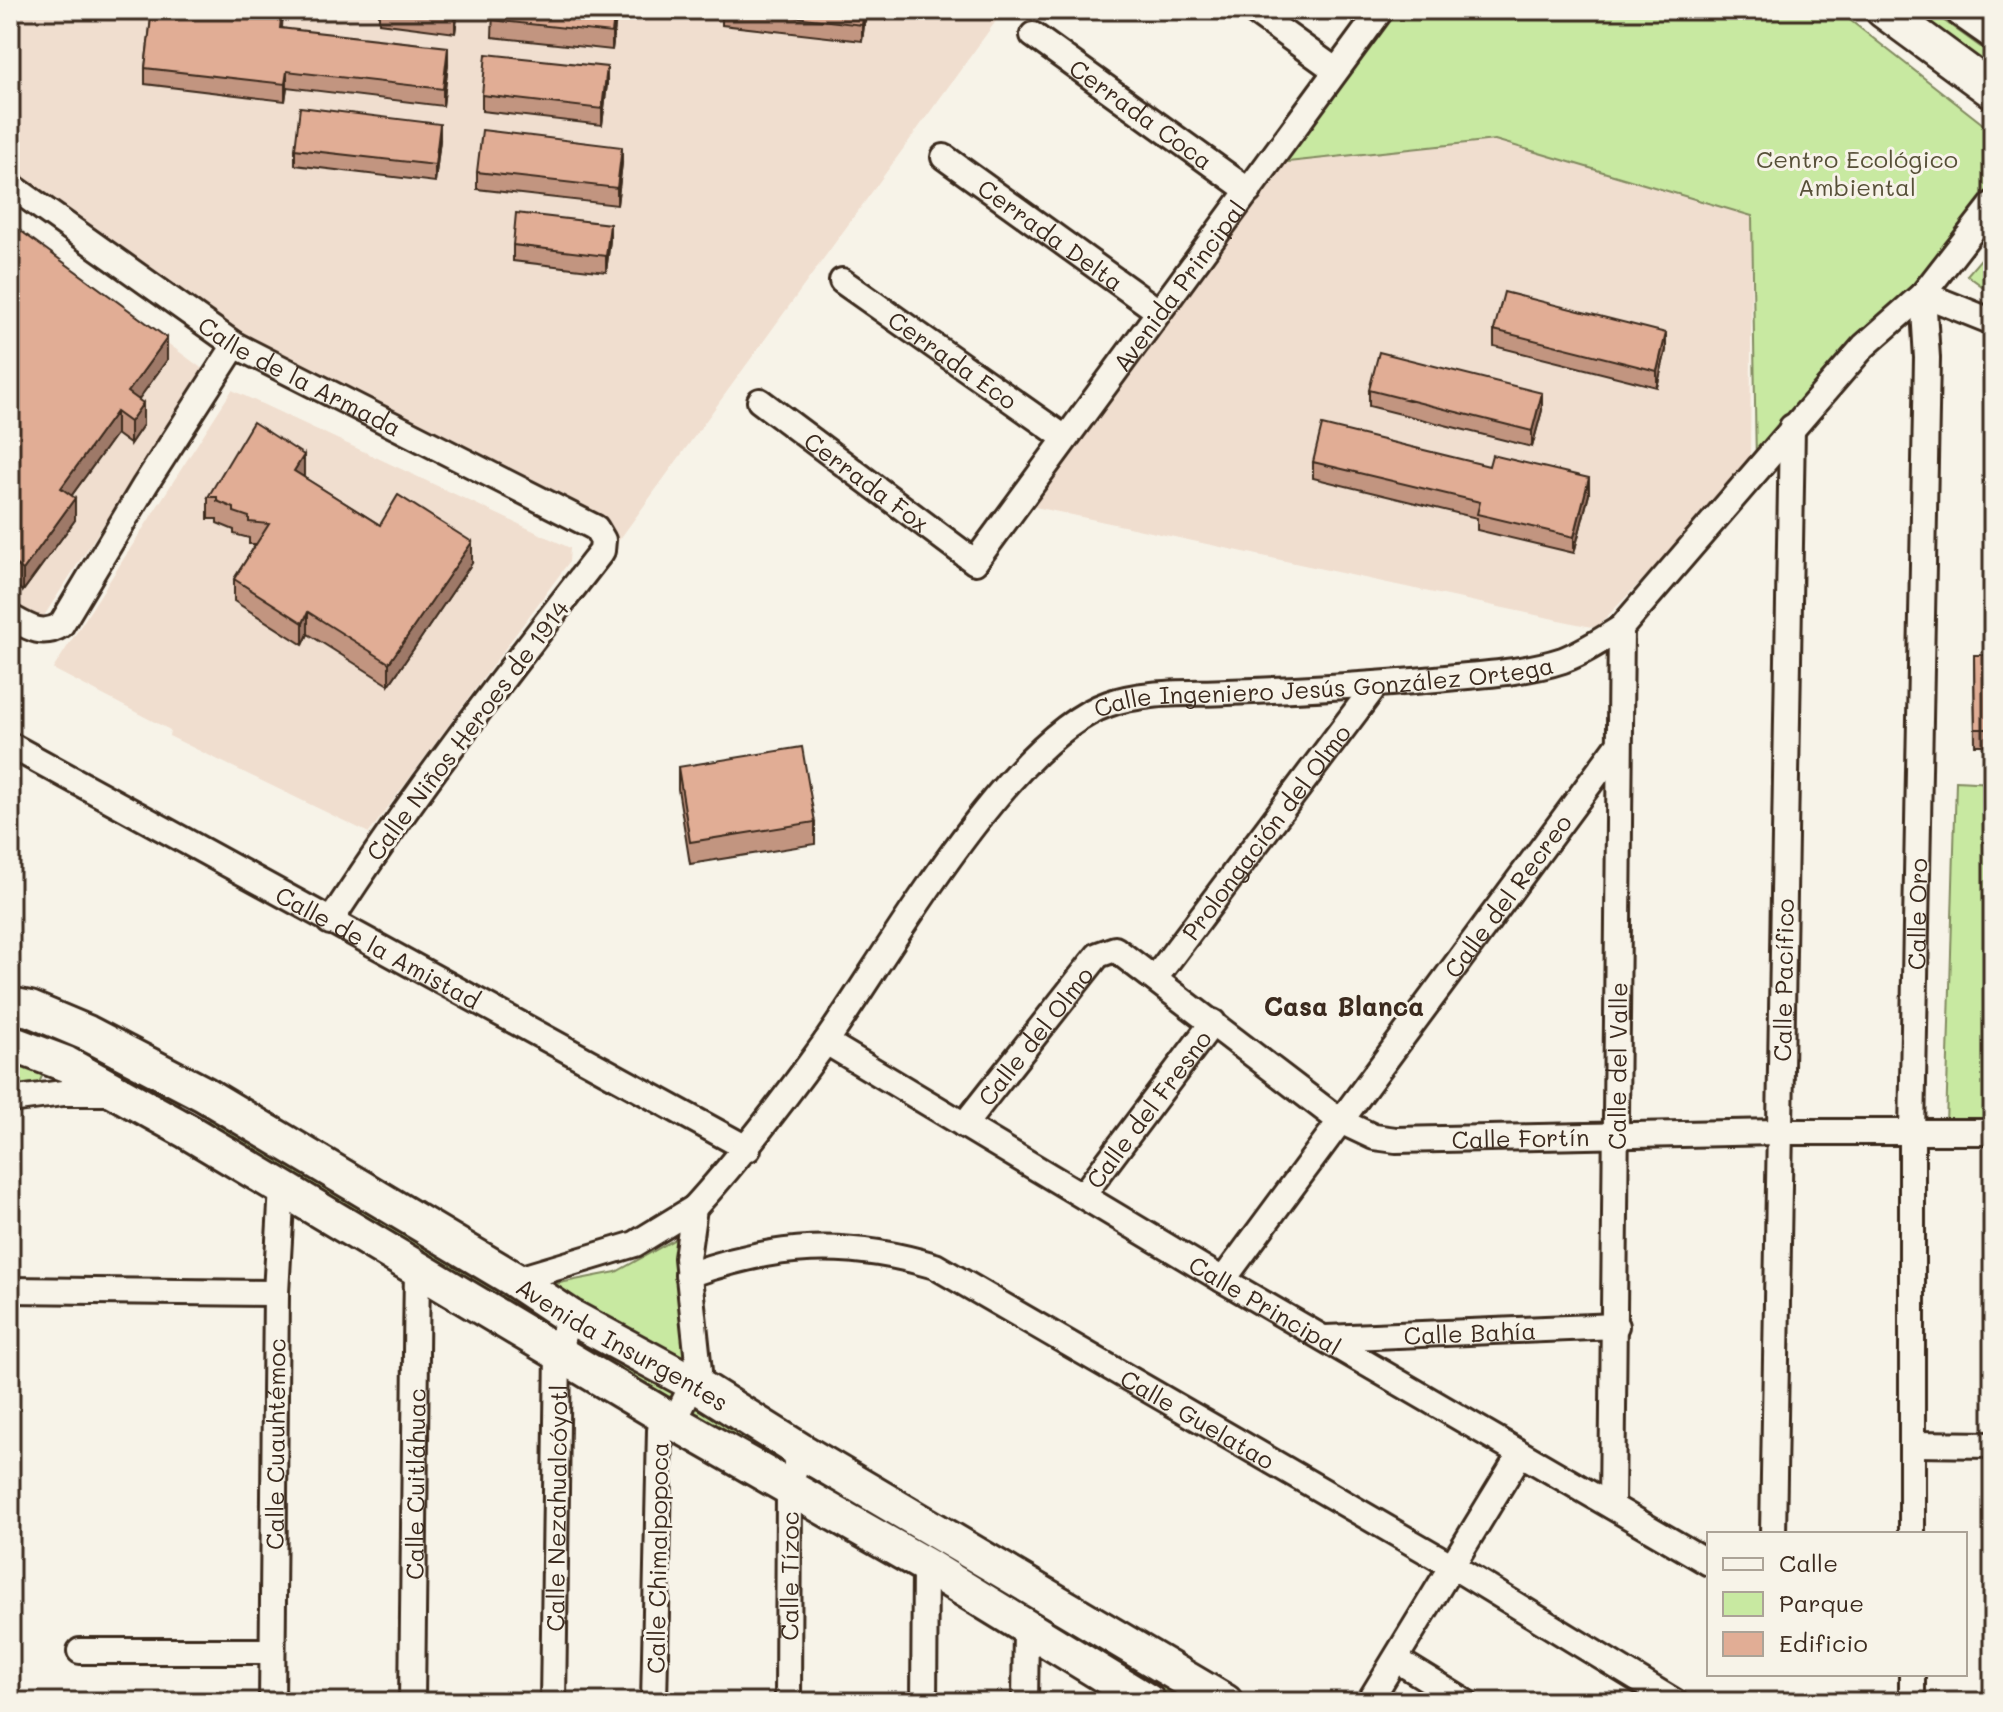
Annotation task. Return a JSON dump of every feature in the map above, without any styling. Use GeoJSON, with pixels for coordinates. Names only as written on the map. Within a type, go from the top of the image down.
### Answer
{"type":"FeatureCollection","features":[{"type":"Feature","properties":{"kind":"main road"},"geometry":{"type":"LineString","coordinates":[[1883,10],[1993,91]]}},
{"type":"Feature","properties":{"kind":"main road"},"geometry":{"type":"LineString","coordinates":[[1963,10],[1993,31]]}},
{"type":"Feature","properties":{"kind":"main road","name":"Avenida Insurgentes"},"geometry":{"type":"LineString","coordinates":[[10,1005],[30,1009],[87,1033],[204,1094],[515,1280],[569,1316],[693,1383],[801,1451],[1225,1702]]}},
{"type":"Feature","properties":{"kind":"main road","name":"Avenida Insurgentes"},"geometry":{"type":"LineString","coordinates":[[10,1043],[66,1064],[187,1131],[674,1422],[925,1565],[1148,1702]]}},
{"type":"Feature","properties":{"kind":"main road"},"geometry":{"type":"LineString","coordinates":[[187,1131],[204,1094]]}},
{"type":"Feature","properties":{"kind":"street"},"geometry":{"type":"LineString","coordinates":[[1252,10],[1335,70]]}},
{"type":"Feature","properties":{"kind":"street","name":"Avenida Principal"},"geometry":{"type":"LineString","coordinates":[[975,562],[1381,10]]}},
{"type":"Feature","properties":{"kind":"street","name":"Cerrada Coca"},"geometry":{"type":"LineString","coordinates":[[1033,35],[1249,191]]}},
{"type":"Feature","properties":{"kind":"street","name":"Cerrada Delta"},"geometry":{"type":"LineString","coordinates":[[944,157],[1158,311]]}},
{"type":"Feature","properties":{"kind":"street","name":"Calle de la Armada"},"geometry":{"type":"LineString","coordinates":[[10,185],[235,345],[596,528],[603,540]]}},
{"type":"Feature","properties":{"kind":"street","name":"Calle Ingeniero Jesús González Ortega"},"geometry":{"type":"LineString","coordinates":[[515,1280],[635,1244],[694,1208],[748,1149],[969,834],[1032,755],[1078,719],[1108,703],[1155,696],[1375,686],[1494,673],[1561,661],[1592,647],[1621,628],[1864,346],[1923,294],[1993,204]]}},
{"type":"Feature","properties":{"kind":"street","name":"Cerrada Eco"},"geometry":{"type":"LineString","coordinates":[[842,281],[1065,438]]}},
{"type":"Feature","properties":{"kind":"street"},"geometry":{"type":"LineString","coordinates":[[1923,294],[1993,322]]}},
{"type":"Feature","properties":{"kind":"street","name":"Calle Oro"},"geometry":{"type":"LineString","coordinates":[[1912,1532],[1912,1132],[1926,374],[1923,294]]}},
{"type":"Feature","properties":{"kind":"street"},"geometry":{"type":"LineString","coordinates":[[10,617],[34,630],[51,632],[61,625],[145,485],[235,345]]}},
{"type":"Feature","properties":{"kind":"street","name":"Cerrada Fox"},"geometry":{"type":"LineString","coordinates":[[760,401],[975,562]]}},
{"type":"Feature","properties":{"kind":"street","name":"Calle Pacífico"},"geometry":{"type":"LineString","coordinates":[[1773,1532],[1777,1132],[1792,427]]}},
{"type":"Feature","properties":{"kind":"street","name":"Calle Niños Heroes de 1914"},"geometry":{"type":"LineString","coordinates":[[330,922],[387,833],[460,733],[602,551],[603,540]]}},
{"type":"Feature","properties":{"kind":"street","name":"Calle del Valle"},"geometry":{"type":"LineString","coordinates":[[1612,1506],[1621,628]]}},
{"type":"Feature","properties":{"kind":"street","name":"Prolongación del Olmo"},"geometry":{"type":"LineString","coordinates":[[1156,977],[1375,686]]}},
{"type":"Feature","properties":{"kind":"street","name":"Calle del Recreo"},"geometry":{"type":"LineString","coordinates":[[1223,1280],[1619,744]]}},
{"type":"Feature","properties":{"kind":"street","name":"Calle de la Amistad"},"geometry":{"type":"LineString","coordinates":[[10,745],[748,1149]]}},
{"type":"Feature","properties":{"kind":"street","name":"Calle Fortín"},"geometry":{"type":"LineString","coordinates":[[1108,951],[1115,949],[1156,977],[1340,1121],[1374,1137],[1396,1140],[1616,1134],[1993,1132]]}},
{"type":"Feature","properties":{"kind":"street","name":"Calle del Olmo"},"geometry":{"type":"LineString","coordinates":[[964,1125],[1098,955],[1108,951]]}},
{"type":"Feature","properties":{"kind":"street","name":"Calle del Fresno"},"geometry":{"type":"LineString","coordinates":[[1083,1195],[1213,1022]]}},
{"type":"Feature","properties":{"kind":"street","name":"Calle Principal"},"geometry":{"type":"LineString","coordinates":[[826,1042],[1223,1280],[1707,1562]]}},
{"type":"Feature","properties":{"kind":"street","name":"Avenida Insurgentes"},"geometry":{"type":"LineString","coordinates":[[10,1100],[63,1093],[117,1093]]}},
{"type":"Feature","properties":{"kind":"street","name":"Calle Cuauhtémoc"},"geometry":{"type":"LineString","coordinates":[[272,1702],[276,1293],[282,1187]]}},
{"type":"Feature","properties":{"kind":"street"},"geometry":{"type":"LineString","coordinates":[[674,1422],[699,1371],[687,1258],[694,1208]]}},
{"type":"Feature","properties":{"kind":"street","name":"Calle Guelatao"},"geometry":{"type":"LineString","coordinates":[[688,1275],[772,1251],[835,1247],[887,1252],[935,1266],[1454,1567],[1675,1702]]}},
{"type":"Feature","properties":{"kind":"street","name":"Calle Cuitláhuac"},"geometry":{"type":"LineString","coordinates":[[412,1702],[417,1266]]}},
{"type":"Feature","properties":{"kind":"street"},"geometry":{"type":"LineString","coordinates":[[10,1290],[276,1293]]}},
{"type":"Feature","properties":{"kind":"street","name":"Calle Nezahualcóyotl"},"geometry":{"type":"LineString","coordinates":[[553,1702],[558,1352],[569,1316]]}},
{"type":"Feature","properties":{"kind":"street","name":"Calle Bahía"},"geometry":{"type":"LineString","coordinates":[[1326,1338],[1616,1326]]}},
{"type":"Feature","properties":{"kind":"street","name":"Calle Chimalpopoca"},"geometry":{"type":"LineString","coordinates":[[654,1702],[660,1430],[674,1422]]}},
{"type":"Feature","properties":{"kind":"street"},"geometry":{"type":"LineString","coordinates":[[1913,1444],[1993,1445]]}},
{"type":"Feature","properties":{"kind":"street","name":"Calle Tízoc"},"geometry":{"type":"LineString","coordinates":[[788,1702],[789,1486],[801,1451]]}},
{"type":"Feature","properties":{"kind":"street"},"geometry":{"type":"LineString","coordinates":[[1369,1702],[1520,1454]]}},
{"type":"Feature","properties":{"kind":"street"},"geometry":{"type":"LineString","coordinates":[[924,1702],[925,1565]]}},
{"type":"Feature","properties":{"kind":"street"},"geometry":{"type":"LineString","coordinates":[[1025,1702],[1026,1629]]}},
{"type":"Feature","properties":{"kind":"street"},"geometry":{"type":"LineString","coordinates":[[80,1651],[272,1651]]}},
{"type":"Feature","properties":{"kind":"street"},"geometry":{"type":"LineString","coordinates":[[1397,1660],[1465,1702]]}},
{"type":"Feature","properties":{"kind":"shaded area"},"geometry":{"type":"Polygon","coordinates":[[[10,10],[1004,10],[609,554],[609,536],[235,337],[10,177],[10,10]]]}},
{"type":"Feature","properties":{"kind":"shaded area"},"geometry":{"type":"Polygon","coordinates":[[[1495,140],[1752,216],[1750,468],[1596,628],[1026,505],[1278,163],[1495,140]]]}},
{"type":"Feature","properties":{"kind":"shaded area"},"geometry":{"type":"Polygon","coordinates":[[[10,227],[204,370],[40,622],[10,602],[10,227]]]}},
{"type":"Feature","properties":{"kind":"shaded area"},"geometry":{"type":"Polygon","coordinates":[[[232,390],[570,548],[569,562],[369,833],[169,736],[170,730],[53,669],[232,390]]]}},
{"type":"Feature","properties":{"kind":"green space","name":"Centro Ecológico Ambiental"},"geometry":{"type":"Polygon","coordinates":[[[1390,10],[1837,10],[1993,132],[1993,194],[1756,464],[1752,216],[1495,140],[1278,163],[1390,10]]]}},
{"type":"Feature","properties":{"kind":"green space"},"geometry":{"type":"Polygon","coordinates":[[[1880,10],[1929,10],[1993,56],[1993,91],[1880,10]]]}},
{"type":"Feature","properties":{"kind":"green space"},"geometry":{"type":"Polygon","coordinates":[[[1993,245],[1993,294],[1967,275],[1993,245]]]}},
{"type":"Feature","properties":{"kind":"green space"},"geometry":{"type":"Polygon","coordinates":[[[1956,781],[1993,783],[1993,1126],[1946,1126],[1956,781]]]}},
{"type":"Feature","properties":{"kind":"green space"},"geometry":{"type":"Polygon","coordinates":[[[10,1015],[40,1023],[184,1100],[173,1105],[10,1033],[10,1015]]]}},
{"type":"Feature","properties":{"kind":"green space"},"geometry":{"type":"Polygon","coordinates":[[[10,1059],[45,1070],[36,1089],[10,1095],[10,1059]]]}},
{"type":"Feature","properties":{"kind":"green space"},"geometry":{"type":"Polygon","coordinates":[[[212,1117],[531,1305],[528,1319],[204,1124],[212,1117]]]}},
{"type":"Feature","properties":{"kind":"green space"},"geometry":{"type":"Polygon","coordinates":[[[681,1236],[681,1319],[690,1372],[544,1286],[616,1272],[681,1236]]]}},
{"type":"Feature","properties":{"kind":"green space"},"geometry":{"type":"Polygon","coordinates":[[[572,1333],[677,1389],[673,1396],[669,1397],[574,1345],[572,1333]]]}},
{"type":"Feature","properties":{"kind":"green space"},"geometry":{"type":"Polygon","coordinates":[[[694,1404],[768,1447],[767,1455],[760,1458],[689,1411],[694,1404]]]}},
{"type":"Feature","properties":{"kind":"green space"},"geometry":{"type":"Polygon","coordinates":[[[805,1471],[1204,1702],[1173,1702],[800,1486],[805,1471]]]}},
{"type":"Feature","properties":{"kind":"building"},"geometry":{"type":"Polygon","coordinates":[[[152,10],[282,10],[280,28],[448,47],[443,89],[287,71],[285,84],[145,68],[152,10]]]}},
{"type":"Feature","properties":{"kind":"building"},"geometry":{"type":"Polygon","coordinates":[[[407,10],[456,10],[455,16],[407,10]]]}},
{"type":"Feature","properties":{"kind":"building"},"geometry":{"type":"Polygon","coordinates":[[[493,10],[615,10],[612,33],[492,20],[493,10]]]}},
{"type":"Feature","properties":{"kind":"building"},"geometry":{"type":"Polygon","coordinates":[[[737,10],[864,10],[862,25],[737,10]]]}},
{"type":"Feature","properties":{"kind":"building"},"geometry":{"type":"Polygon","coordinates":[[[486,54],[607,67],[602,109],[482,95],[486,54]]]}},
{"type":"Feature","properties":{"kind":"building"},"geometry":{"type":"Polygon","coordinates":[[[300,107],[440,124],[435,165],[295,149],[300,107]]]}},
{"type":"Feature","properties":{"kind":"building"},"geometry":{"type":"Polygon","coordinates":[[[482,130],[622,147],[617,188],[477,172],[482,130]]]}},
{"type":"Feature","properties":{"kind":"building"},"geometry":{"type":"Polygon","coordinates":[[[516,213],[610,224],[606,256],[513,245],[516,213]]]}},
{"type":"Feature","properties":{"kind":"building"},"geometry":{"type":"Polygon","coordinates":[[[10,223],[167,338],[128,392],[143,403],[130,422],[116,412],[61,488],[75,498],[23,570],[10,560],[10,223]]]}},
{"type":"Feature","properties":{"kind":"building"},"geometry":{"type":"Polygon","coordinates":[[[1504,292],[1666,333],[1657,371],[1494,330],[1504,292]]]}},
{"type":"Feature","properties":{"kind":"building"},"geometry":{"type":"Polygon","coordinates":[[[1379,352],[1542,393],[1532,431],[1369,390],[1379,352]]]}},
{"type":"Feature","properties":{"kind":"building"},"geometry":{"type":"Polygon","coordinates":[[[253,422],[304,455],[294,471],[380,525],[398,495],[472,542],[389,663],[308,612],[303,623],[234,579],[269,524],[249,522],[249,517],[234,512],[234,508],[217,501],[217,497],[208,497],[253,422]]]}},
{"type":"Feature","properties":{"kind":"building"},"geometry":{"type":"Polygon","coordinates":[[[1322,425],[1489,466],[1492,455],[1589,478],[1574,537],[1477,514],[1480,502],[1313,462],[1322,425]]]}},
{"type":"Feature","properties":{"kind":"building"},"geometry":{"type":"Polygon","coordinates":[[[1974,655],[1993,655],[1993,729],[1975,729],[1974,655]]]}},
{"type":"Feature","properties":{"kind":"building"},"geometry":{"type":"Polygon","coordinates":[[[802,747],[815,822],[690,842],[678,767],[802,747]]]}},
{"type":"Feature","properties":{"kind":"district","name":"Casa Blanca"},"geometry":{"type":"Point","coordinates":[1344,1006]}}]}
